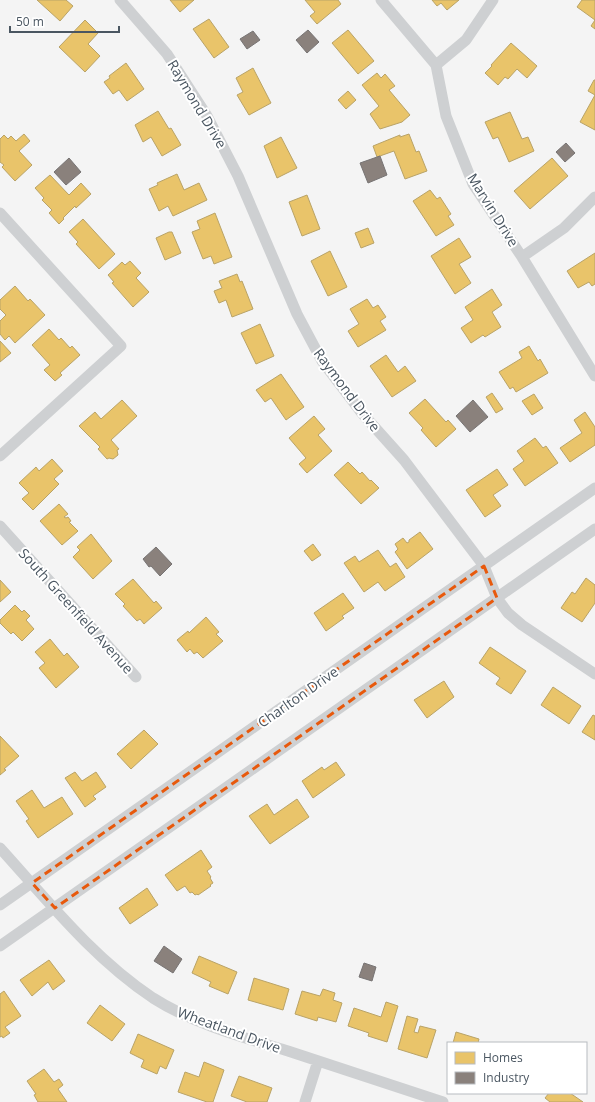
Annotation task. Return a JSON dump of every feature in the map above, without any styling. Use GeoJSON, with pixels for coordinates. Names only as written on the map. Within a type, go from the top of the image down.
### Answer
{"type":"FeatureCollection","features":[{"type":"Feature","properties":{"kind":"street","name":"Raymond Drive"},"geometry":{"type":"LineString","coordinates":[[120,0],[167,54],[206,116],[238,176],[296,314],[322,361],[361,412],[404,460],[484,566],[497,598],[508,613],[522,625],[595,674]]}},
{"type":"Feature","properties":{"kind":"street","name":"Marvin Drive"},"geometry":{"type":"LineString","coordinates":[[381,0],[436,65],[446,116],[473,184],[522,257],[595,376]]}},
{"type":"Feature","properties":{"kind":"street"},"geometry":{"type":"LineString","coordinates":[[436,65],[466,40],[493,0]]}},
{"type":"Feature","properties":{"kind":"street"},"geometry":{"type":"LineString","coordinates":[[522,257],[564,228],[595,197]]}},
{"type":"Feature","properties":{"kind":"street"},"geometry":{"type":"LineString","coordinates":[[0,213],[121,346],[0,456]]}},
{"type":"Feature","properties":{"kind":"street","name":"Charlton Drive"},"geometry":{"type":"LineString","coordinates":[[0,905],[595,488]]}},
{"type":"Feature","properties":{"kind":"street","name":"South Greenfield Avenue"},"geometry":{"type":"LineString","coordinates":[[0,526],[136,678]]}},
{"type":"Feature","properties":{"kind":"street"},"geometry":{"type":"LineString","coordinates":[[0,946],[595,529]]}},
{"type":"Feature","properties":{"kind":"street","name":"Wheatland Drive"},"geometry":{"type":"LineString","coordinates":[[0,848],[94,951],[112,967],[153,998],[169,1007],[221,1030],[443,1102]]}},
{"type":"Feature","properties":{"kind":"street"},"geometry":{"type":"LineString","coordinates":[[305,1102],[318,1061]]}},
{"type":"Feature","properties":{"kind":"highlighted area"},"geometry":{"type":"Polygon","coordinates":[[[484,566],[497,598],[55,908],[32,883],[484,566]]]}},
{"type":"Feature","properties":{"kind":"building: Homes"},"geometry":{"type":"Polygon","coordinates":[[[37,0],[66,0],[73,6],[60,21],[37,0]]]}},
{"type":"Feature","properties":{"kind":"building: Homes"},"geometry":{"type":"Polygon","coordinates":[[[170,0],[194,0],[180,12],[170,0]]]}},
{"type":"Feature","properties":{"kind":"building: Homes"},"geometry":{"type":"Polygon","coordinates":[[[305,0],[338,0],[341,4],[317,24],[310,16],[315,12],[305,0]]]}},
{"type":"Feature","properties":{"kind":"building: Homes"},"geometry":{"type":"Polygon","coordinates":[[[432,0],[459,0],[447,10],[441,3],[437,6],[432,0]]]}},
{"type":"Feature","properties":{"kind":"building: Homes"},"geometry":{"type":"Polygon","coordinates":[[[582,0],[595,0],[595,20],[577,7],[582,0]]]}},
{"type":"Feature","properties":{"kind":"building: Homes"},"geometry":{"type":"Polygon","coordinates":[[[209,19],[229,47],[214,58],[193,29],[209,19]]]}},
{"type":"Feature","properties":{"kind":"building: Homes"},"geometry":{"type":"Polygon","coordinates":[[[85,20],[98,33],[88,44],[100,56],[85,72],[59,47],[85,20]]]}},
{"type":"Feature","properties":{"kind":"building: Homes"},"geometry":{"type":"Polygon","coordinates":[[[595,20],[595,29],[591,26],[595,20]]]}},
{"type":"Feature","properties":{"kind":"building: Homes"},"geometry":{"type":"Polygon","coordinates":[[[348,30],[374,61],[358,74],[332,43],[348,30]]]}},
{"type":"Feature","properties":{"kind":"building: Homes"},"geometry":{"type":"Polygon","coordinates":[[[511,43],[537,66],[527,78],[517,69],[508,79],[505,77],[498,85],[485,73],[511,43]]]}},
{"type":"Feature","properties":{"kind":"building: Homes"},"geometry":{"type":"Polygon","coordinates":[[[126,63],[144,89],[127,101],[119,90],[113,94],[104,82],[110,78],[109,76],[126,63]]]}},
{"type":"Feature","properties":{"kind":"building: Homes"},"geometry":{"type":"Polygon","coordinates":[[[253,68],[271,103],[249,115],[237,95],[243,92],[236,78],[253,68]]]}},
{"type":"Feature","properties":{"kind":"building: Homes"},"geometry":{"type":"Polygon","coordinates":[[[377,73],[381,78],[385,74],[395,86],[389,90],[410,115],[402,122],[380,129],[370,114],[379,106],[362,85],[377,73]]]}},
{"type":"Feature","properties":{"kind":"building: Homes"},"geometry":{"type":"Polygon","coordinates":[[[595,80],[595,95],[588,91],[595,80]]]}},
{"type":"Feature","properties":{"kind":"building: Homes"},"geometry":{"type":"Polygon","coordinates":[[[348,91],[356,100],[346,109],[338,100],[348,91]]]}},
{"type":"Feature","properties":{"kind":"building: Homes"},"geometry":{"type":"Polygon","coordinates":[[[595,95],[595,130],[580,122],[595,95]]]}},
{"type":"Feature","properties":{"kind":"building: Homes"},"geometry":{"type":"Polygon","coordinates":[[[158,111],[169,129],[171,128],[181,145],[162,156],[151,137],[143,142],[135,125],[158,111]]]}},
{"type":"Feature","properties":{"kind":"building: Homes"},"geometry":{"type":"Polygon","coordinates":[[[510,112],[522,139],[528,137],[534,151],[509,162],[498,137],[493,139],[485,122],[510,112]]]}},
{"type":"Feature","properties":{"kind":"building: Homes"},"geometry":{"type":"Polygon","coordinates":[[[24,134],[30,141],[19,151],[32,165],[15,181],[2,167],[4,165],[0,162],[0,139],[4,135],[8,139],[11,136],[16,141],[24,134]]]}},
{"type":"Feature","properties":{"kind":"building: Homes"},"geometry":{"type":"Polygon","coordinates":[[[409,134],[416,152],[419,151],[427,171],[405,179],[394,151],[377,157],[373,146],[400,135],[400,137],[409,134]]]}},
{"type":"Feature","properties":{"kind":"building: Homes"},"geometry":{"type":"Polygon","coordinates":[[[281,137],[297,168],[277,178],[264,146],[281,137]]]}},
{"type":"Feature","properties":{"kind":"building: Homes"},"geometry":{"type":"Polygon","coordinates":[[[552,158],[568,176],[530,209],[514,191],[552,158]]]}},
{"type":"Feature","properties":{"kind":"building: Homes"},"geometry":{"type":"Polygon","coordinates":[[[177,174],[184,190],[199,183],[207,200],[173,216],[168,206],[159,211],[149,189],[158,185],[157,183],[177,174]]]}},
{"type":"Feature","properties":{"kind":"building: Homes"},"geometry":{"type":"Polygon","coordinates":[[[50,175],[69,195],[81,183],[91,194],[76,208],[75,206],[59,224],[49,213],[52,210],[42,200],[44,198],[35,188],[50,175]]]}},
{"type":"Feature","properties":{"kind":"building: Homes"},"geometry":{"type":"Polygon","coordinates":[[[430,190],[437,199],[440,197],[451,214],[448,216],[454,225],[436,236],[413,201],[430,190]]]}},
{"type":"Feature","properties":{"kind":"building: Homes"},"geometry":{"type":"Polygon","coordinates":[[[307,195],[320,229],[302,236],[289,202],[307,195]]]}},
{"type":"Feature","properties":{"kind":"building: Homes"},"geometry":{"type":"Polygon","coordinates":[[[215,213],[232,257],[214,264],[211,256],[203,259],[192,232],[200,229],[197,221],[215,213]]]}},
{"type":"Feature","properties":{"kind":"building: Homes"},"geometry":{"type":"Polygon","coordinates":[[[83,219],[115,254],[99,269],[76,244],[78,242],[69,232],[83,219]]]}},
{"type":"Feature","properties":{"kind":"building: Homes"},"geometry":{"type":"Polygon","coordinates":[[[368,228],[374,243],[361,248],[355,233],[368,228]]]}},
{"type":"Feature","properties":{"kind":"building: Homes"},"geometry":{"type":"Polygon","coordinates":[[[172,232],[181,253],[165,260],[156,238],[172,232]]]}},
{"type":"Feature","properties":{"kind":"building: Homes"},"geometry":{"type":"Polygon","coordinates":[[[459,238],[471,257],[459,264],[471,283],[455,294],[431,256],[459,238]]]}},
{"type":"Feature","properties":{"kind":"building: Homes"},"geometry":{"type":"Polygon","coordinates":[[[330,251],[347,287],[328,296],[311,261],[330,251]]]}},
{"type":"Feature","properties":{"kind":"building: Homes"},"geometry":{"type":"Polygon","coordinates":[[[595,253],[595,284],[592,286],[589,282],[578,288],[567,271],[595,253]]]}},
{"type":"Feature","properties":{"kind":"building: Homes"},"geometry":{"type":"Polygon","coordinates":[[[130,261],[141,273],[136,278],[149,292],[133,307],[112,283],[114,282],[108,275],[122,262],[125,265],[130,261]]]}},
{"type":"Feature","properties":{"kind":"building: Homes"},"geometry":{"type":"Polygon","coordinates":[[[237,274],[240,282],[242,281],[253,309],[232,317],[226,300],[219,303],[214,291],[222,288],[219,281],[237,274]]]}},
{"type":"Feature","properties":{"kind":"building: Homes"},"geometry":{"type":"Polygon","coordinates":[[[15,286],[28,301],[30,299],[45,315],[15,343],[9,336],[5,340],[0,334],[0,321],[6,315],[0,309],[0,300],[15,286]]]}},
{"type":"Feature","properties":{"kind":"building: Homes"},"geometry":{"type":"Polygon","coordinates":[[[492,289],[502,305],[492,312],[501,327],[485,337],[483,335],[471,343],[461,328],[473,320],[465,307],[492,289]]]}},
{"type":"Feature","properties":{"kind":"building: Homes"},"geometry":{"type":"Polygon","coordinates":[[[367,299],[373,308],[378,305],[386,317],[380,321],[386,330],[358,347],[348,331],[359,324],[350,309],[367,299]]]}},
{"type":"Feature","properties":{"kind":"building: Homes"},"geometry":{"type":"Polygon","coordinates":[[[260,324],[274,356],[256,364],[241,333],[260,324]]]}},
{"type":"Feature","properties":{"kind":"building: Homes"},"geometry":{"type":"Polygon","coordinates":[[[49,329],[59,340],[61,338],[70,348],[72,346],[80,355],[60,373],[62,375],[55,381],[44,370],[50,365],[32,345],[49,329]]]}},
{"type":"Feature","properties":{"kind":"building: Homes"},"geometry":{"type":"Polygon","coordinates":[[[0,341],[11,353],[0,362],[0,341]]]}},
{"type":"Feature","properties":{"kind":"building: Homes"},"geometry":{"type":"Polygon","coordinates":[[[529,346],[538,361],[540,359],[548,373],[516,392],[513,387],[510,389],[499,372],[522,358],[519,352],[529,346]]]}},
{"type":"Feature","properties":{"kind":"building: Homes"},"geometry":{"type":"Polygon","coordinates":[[[386,355],[398,372],[405,366],[416,381],[392,397],[370,366],[386,355]]]}},
{"type":"Feature","properties":{"kind":"building: Homes"},"geometry":{"type":"Polygon","coordinates":[[[281,374],[304,407],[286,420],[271,398],[265,402],[256,390],[281,374]]]}},
{"type":"Feature","properties":{"kind":"building: Homes"},"geometry":{"type":"Polygon","coordinates":[[[492,393],[503,409],[496,413],[486,397],[492,393]]]}},
{"type":"Feature","properties":{"kind":"building: Homes"},"geometry":{"type":"Polygon","coordinates":[[[534,394],[543,408],[532,415],[522,401],[534,394]]]}},
{"type":"Feature","properties":{"kind":"building: Homes"},"geometry":{"type":"Polygon","coordinates":[[[425,399],[446,422],[448,420],[456,429],[436,447],[421,430],[423,428],[409,413],[425,399]]]}},
{"type":"Feature","properties":{"kind":"building: Homes"},"geometry":{"type":"Polygon","coordinates":[[[122,400],[137,416],[111,440],[119,449],[117,450],[118,455],[113,459],[107,459],[98,449],[100,447],[79,426],[95,412],[101,419],[122,400]]]}},
{"type":"Feature","properties":{"kind":"building: Homes"},"geometry":{"type":"Polygon","coordinates":[[[585,412],[595,427],[595,445],[570,462],[560,448],[582,433],[574,420],[585,412]]]}},
{"type":"Feature","properties":{"kind":"building: Homes"},"geometry":{"type":"Polygon","coordinates":[[[314,416],[325,429],[318,435],[332,451],[307,473],[299,464],[306,458],[289,438],[314,416]]]}},
{"type":"Feature","properties":{"kind":"building: Homes"},"geometry":{"type":"Polygon","coordinates":[[[535,438],[543,448],[546,446],[558,463],[525,486],[513,469],[524,461],[517,451],[535,438]]]}},
{"type":"Feature","properties":{"kind":"building: Homes"},"geometry":{"type":"Polygon","coordinates":[[[52,459],[63,471],[54,479],[59,484],[33,510],[22,499],[29,493],[19,483],[36,467],[39,471],[52,459]]]}},
{"type":"Feature","properties":{"kind":"building: Homes"},"geometry":{"type":"Polygon","coordinates":[[[348,462],[360,474],[362,472],[379,488],[361,504],[334,475],[348,462]]]}},
{"type":"Feature","properties":{"kind":"building: Homes"},"geometry":{"type":"Polygon","coordinates":[[[497,469],[508,485],[493,495],[501,506],[485,517],[466,490],[497,469]]]}},
{"type":"Feature","properties":{"kind":"building: Homes"},"geometry":{"type":"Polygon","coordinates":[[[59,504],[68,514],[64,517],[68,517],[71,521],[69,522],[78,531],[62,545],[40,521],[59,504]]]}},
{"type":"Feature","properties":{"kind":"building: Homes"},"geometry":{"type":"Polygon","coordinates":[[[420,532],[433,549],[407,569],[395,552],[398,549],[395,544],[403,538],[407,543],[420,532]]]}},
{"type":"Feature","properties":{"kind":"building: Homes"},"geometry":{"type":"Polygon","coordinates":[[[91,534],[112,561],[93,579],[73,557],[80,550],[77,547],[91,534]]]}},
{"type":"Feature","properties":{"kind":"building: Homes"},"geometry":{"type":"Polygon","coordinates":[[[313,544],[321,555],[312,561],[304,551],[313,544]]]}},
{"type":"Feature","properties":{"kind":"building: Homes"},"geometry":{"type":"Polygon","coordinates":[[[378,550],[390,567],[396,563],[405,577],[385,591],[378,582],[364,592],[344,563],[355,556],[359,562],[378,550]]]}},
{"type":"Feature","properties":{"kind":"building: Homes"},"geometry":{"type":"Polygon","coordinates":[[[586,578],[595,585],[595,603],[582,622],[561,608],[572,592],[575,594],[586,578]]]}},
{"type":"Feature","properties":{"kind":"building: Homes"},"geometry":{"type":"Polygon","coordinates":[[[133,579],[154,603],[156,601],[162,608],[144,624],[140,619],[137,621],[123,606],[125,604],[115,594],[133,579]]]}},
{"type":"Feature","properties":{"kind":"building: Homes"},"geometry":{"type":"Polygon","coordinates":[[[0,580],[11,592],[0,602],[0,580]]]}},
{"type":"Feature","properties":{"kind":"building: Homes"},"geometry":{"type":"Polygon","coordinates":[[[343,593],[354,608],[342,616],[344,618],[326,631],[314,613],[343,593]]]}},
{"type":"Feature","properties":{"kind":"building: Homes"},"geometry":{"type":"Polygon","coordinates":[[[15,605],[22,612],[24,610],[30,616],[26,620],[34,629],[22,641],[13,632],[11,634],[0,623],[0,620],[15,605]]]}},
{"type":"Feature","properties":{"kind":"building: Homes"},"geometry":{"type":"Polygon","coordinates":[[[206,617],[219,632],[216,634],[223,641],[203,658],[197,652],[194,654],[190,649],[187,652],[177,640],[188,631],[189,633],[206,617]]]}},
{"type":"Feature","properties":{"kind":"building: Homes"},"geometry":{"type":"Polygon","coordinates":[[[50,639],[64,656],[67,653],[79,667],[56,688],[39,668],[45,663],[35,652],[50,639]]]}},
{"type":"Feature","properties":{"kind":"building: Homes"},"geometry":{"type":"Polygon","coordinates":[[[490,647],[526,671],[511,694],[496,684],[500,678],[479,663],[490,647]]]}},
{"type":"Feature","properties":{"kind":"building: Homes"},"geometry":{"type":"Polygon","coordinates":[[[444,681],[454,697],[427,718],[414,700],[444,681]]]}},
{"type":"Feature","properties":{"kind":"building: Homes"},"geometry":{"type":"Polygon","coordinates":[[[553,687],[581,706],[569,724],[541,705],[553,687]]]}},
{"type":"Feature","properties":{"kind":"building: Homes"},"geometry":{"type":"Polygon","coordinates":[[[593,715],[595,716],[595,740],[582,732],[593,715]]]}},
{"type":"Feature","properties":{"kind":"building: Homes"},"geometry":{"type":"Polygon","coordinates":[[[144,730],[158,744],[131,769],[117,754],[144,730]]]}},
{"type":"Feature","properties":{"kind":"building: Homes"},"geometry":{"type":"Polygon","coordinates":[[[0,736],[19,756],[4,769],[6,770],[0,775],[0,736]]]}},
{"type":"Feature","properties":{"kind":"building: Homes"},"geometry":{"type":"Polygon","coordinates":[[[336,762],[345,775],[313,798],[302,781],[322,767],[324,770],[336,762]]]}},
{"type":"Feature","properties":{"kind":"building: Homes"},"geometry":{"type":"Polygon","coordinates":[[[75,772],[82,781],[96,772],[106,787],[93,796],[96,799],[85,807],[65,778],[75,772]]]}},
{"type":"Feature","properties":{"kind":"building: Homes"},"geometry":{"type":"Polygon","coordinates":[[[32,790],[44,808],[62,797],[73,814],[38,838],[26,821],[29,819],[16,801],[32,790]]]}},
{"type":"Feature","properties":{"kind":"building: Homes"},"geometry":{"type":"Polygon","coordinates":[[[297,799],[309,817],[270,844],[249,816],[267,804],[274,815],[297,799]]]}},
{"type":"Feature","properties":{"kind":"building: Homes"},"geometry":{"type":"Polygon","coordinates":[[[201,850],[212,867],[207,871],[213,883],[198,895],[195,895],[192,892],[190,893],[185,886],[177,891],[165,875],[201,850]]]}},
{"type":"Feature","properties":{"kind":"building: Homes"},"geometry":{"type":"Polygon","coordinates":[[[147,888],[158,905],[130,924],[119,908],[147,888]]]}},
{"type":"Feature","properties":{"kind":"building: Homes"},"geometry":{"type":"Polygon","coordinates":[[[199,956],[237,972],[228,994],[209,986],[211,982],[192,973],[199,956]]]}},
{"type":"Feature","properties":{"kind":"building: Homes"},"geometry":{"type":"Polygon","coordinates":[[[49,960],[65,981],[53,990],[48,982],[32,996],[20,980],[49,960]]]}},
{"type":"Feature","properties":{"kind":"building: Homes"},"geometry":{"type":"Polygon","coordinates":[[[254,978],[289,989],[283,1010],[248,1000],[254,978]]]}},
{"type":"Feature","properties":{"kind":"building: Homes"},"geometry":{"type":"Polygon","coordinates":[[[323,989],[335,993],[333,1000],[342,1003],[336,1022],[318,1017],[317,1021],[295,1014],[302,991],[320,996],[323,989]]]}},
{"type":"Feature","properties":{"kind":"building: Homes"},"geometry":{"type":"Polygon","coordinates":[[[4,991],[21,1016],[5,1027],[10,1033],[3,1038],[2,1036],[0,1037],[0,994],[4,991]]]}},
{"type":"Feature","properties":{"kind":"building: Homes"},"geometry":{"type":"Polygon","coordinates":[[[386,1002],[398,1006],[387,1042],[368,1036],[369,1033],[348,1026],[354,1008],[381,1017],[386,1002]]]}},
{"type":"Feature","properties":{"kind":"building: Homes"},"geometry":{"type":"Polygon","coordinates":[[[100,1005],[125,1024],[112,1041],[87,1023],[100,1005]]]}},
{"type":"Feature","properties":{"kind":"building: Homes"},"geometry":{"type":"Polygon","coordinates":[[[407,1016],[418,1019],[414,1032],[418,1033],[420,1026],[436,1030],[427,1058],[398,1049],[407,1016]]]}},
{"type":"Feature","properties":{"kind":"building: Homes"},"geometry":{"type":"Polygon","coordinates":[[[456,1032],[479,1039],[478,1042],[453,1042],[456,1032]]]}},
{"type":"Feature","properties":{"kind":"building: Homes"},"geometry":{"type":"Polygon","coordinates":[[[138,1034],[174,1050],[166,1069],[160,1066],[157,1074],[141,1067],[144,1060],[130,1053],[138,1034]]]}},
{"type":"Feature","properties":{"kind":"building: Homes"},"geometry":{"type":"Polygon","coordinates":[[[204,1062],[224,1070],[213,1102],[207,1102],[178,1092],[185,1072],[199,1077],[204,1062]]]}},
{"type":"Feature","properties":{"kind":"building: Homes"},"geometry":{"type":"Polygon","coordinates":[[[44,1069],[54,1082],[59,1079],[63,1085],[58,1089],[67,1102],[38,1102],[34,1095],[36,1094],[27,1081],[44,1069]]]}},
{"type":"Feature","properties":{"kind":"building: Homes"},"geometry":{"type":"Polygon","coordinates":[[[239,1076],[272,1088],[267,1102],[247,1102],[231,1096],[239,1076]]]}},
{"type":"Feature","properties":{"kind":"building: Homes"},"geometry":{"type":"Polygon","coordinates":[[[548,1094],[571,1094],[583,1102],[550,1102],[545,1098],[548,1094]]]}},
{"type":"Feature","properties":{"kind":"building: Industry"},"geometry":{"type":"Polygon","coordinates":[[[308,30],[319,42],[307,53],[296,40],[308,30]]]}},
{"type":"Feature","properties":{"kind":"building: Industry"},"geometry":{"type":"Polygon","coordinates":[[[253,31],[260,40],[247,49],[240,39],[253,31]]]}},
{"type":"Feature","properties":{"kind":"building: Industry"},"geometry":{"type":"Polygon","coordinates":[[[566,143],[575,153],[565,162],[556,152],[566,143]]]}},
{"type":"Feature","properties":{"kind":"building: Industry"},"geometry":{"type":"Polygon","coordinates":[[[380,156],[387,175],[368,183],[360,163],[380,156]]]}},
{"type":"Feature","properties":{"kind":"building: Industry"},"geometry":{"type":"Polygon","coordinates":[[[69,158],[81,172],[66,185],[54,172],[69,158]]]}},
{"type":"Feature","properties":{"kind":"building: Industry"},"geometry":{"type":"Polygon","coordinates":[[[473,400],[488,417],[470,432],[456,416],[473,400]]]}},
{"type":"Feature","properties":{"kind":"building: Industry"},"geometry":{"type":"Polygon","coordinates":[[[156,547],[172,564],[160,576],[151,566],[149,567],[143,559],[156,547]]]}},
{"type":"Feature","properties":{"kind":"building: Industry"},"geometry":{"type":"Polygon","coordinates":[[[164,946],[182,959],[173,973],[154,961],[164,946]]]}},
{"type":"Feature","properties":{"kind":"building: Industry"},"geometry":{"type":"Polygon","coordinates":[[[364,963],[376,967],[372,981],[359,977],[364,963]]]}}]}
